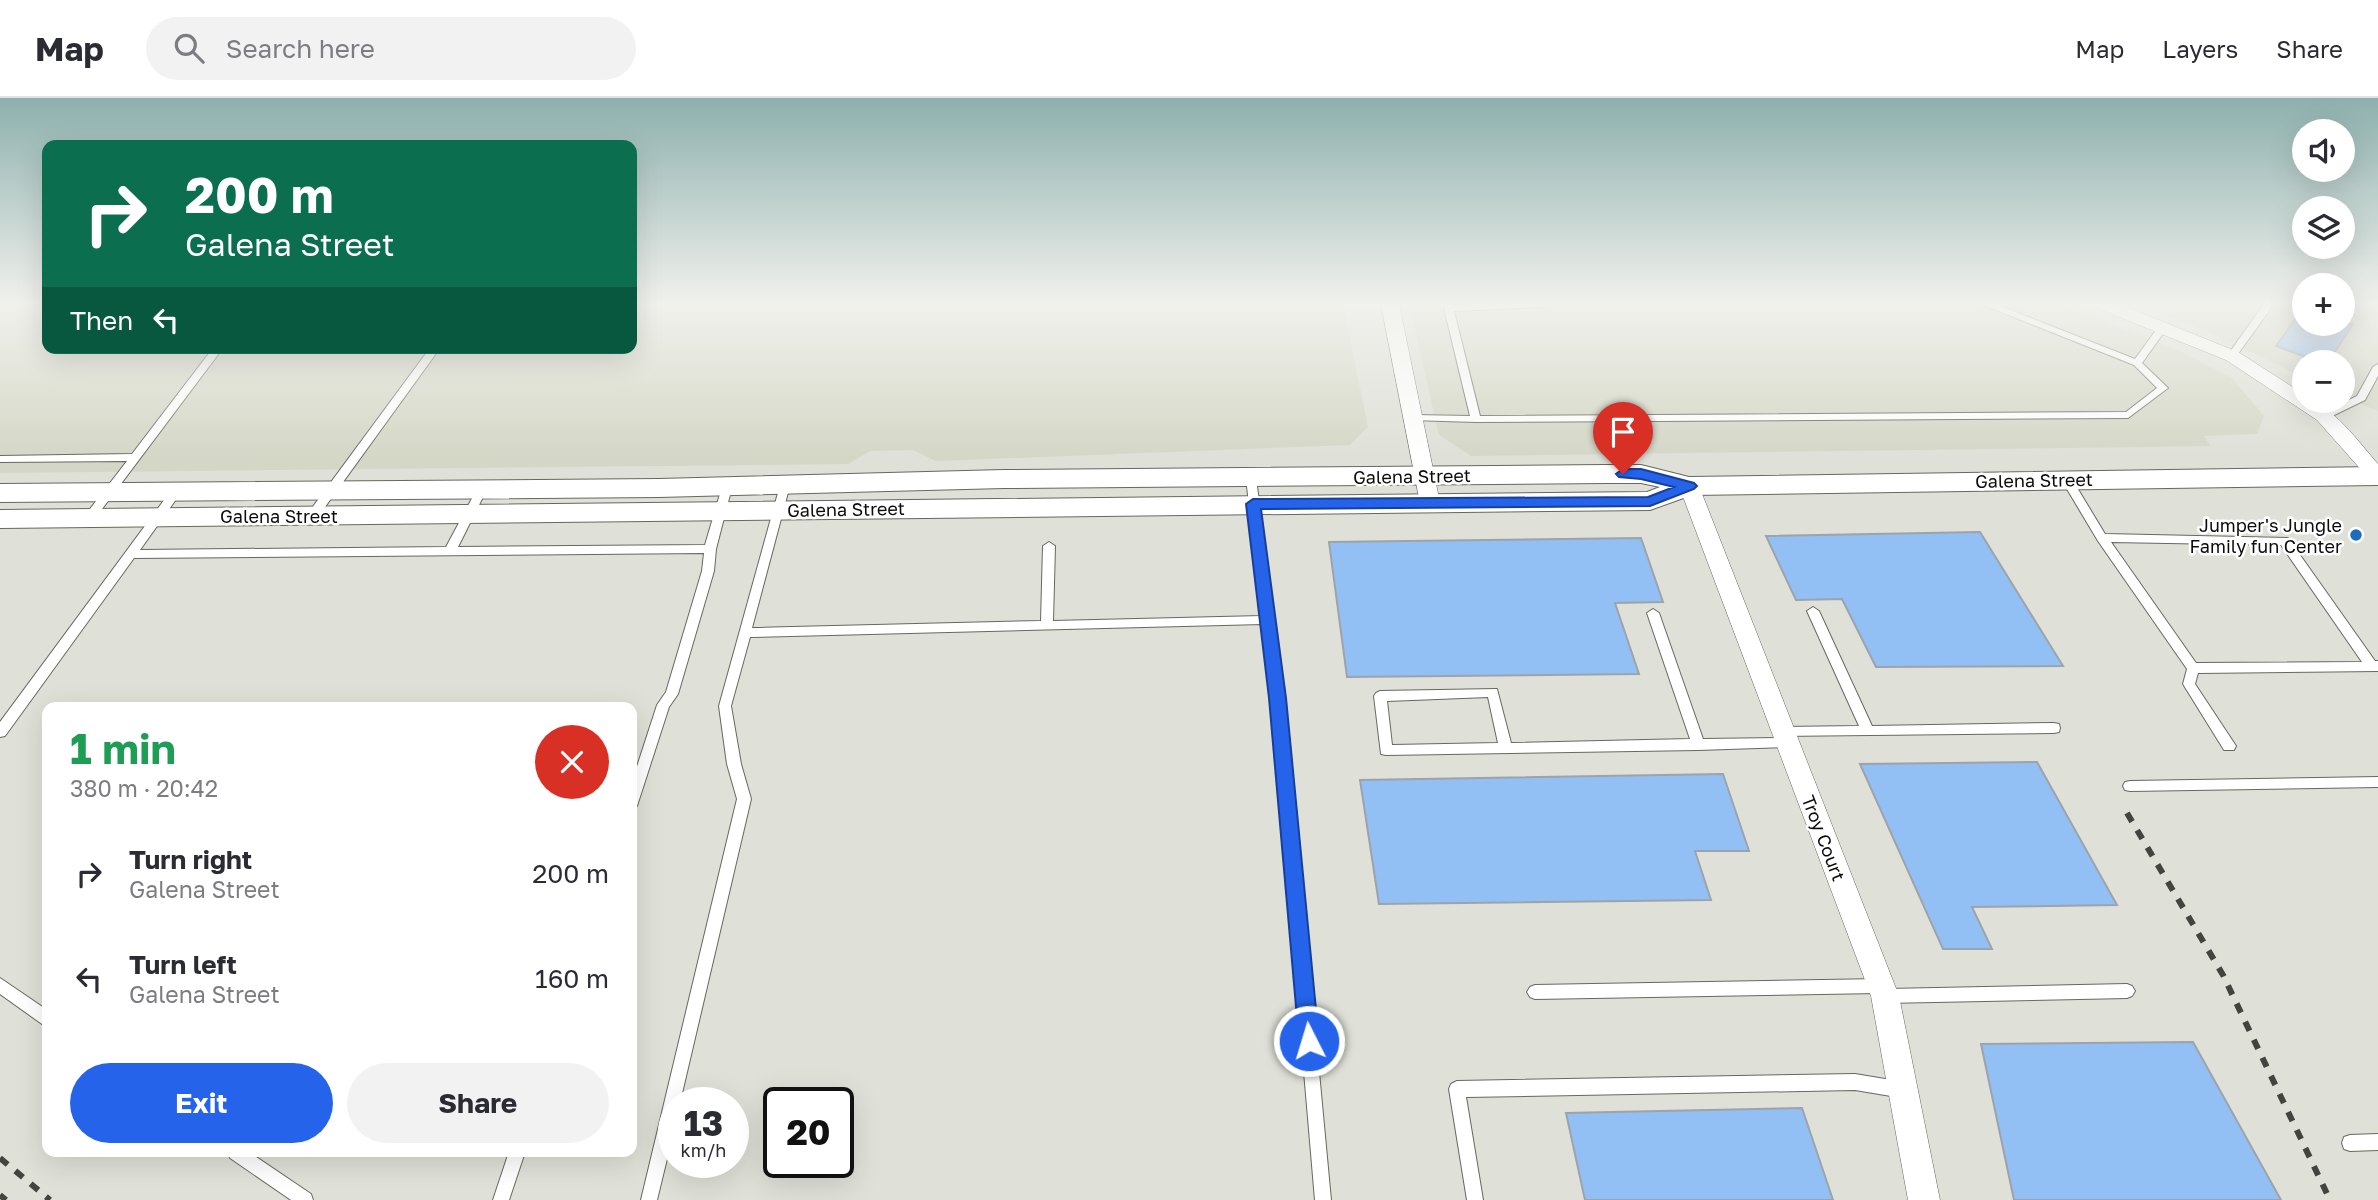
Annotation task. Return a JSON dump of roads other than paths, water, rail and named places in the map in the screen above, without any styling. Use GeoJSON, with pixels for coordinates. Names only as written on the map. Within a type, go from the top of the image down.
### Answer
{"type":"FeatureCollection","features":[{"type":"Feature","properties":{"kind":"street"},"geometry":{"type":"LineString","coordinates":[[1400,355],[1428,490]]}},
{"type":"Feature","properties":{"kind":"street"},"geometry":{"type":"LineString","coordinates":[[2232,356],[2324,416],[2378,476]]}},
{"type":"Feature","properties":{"kind":"street","name":"Galena Street"},"geometry":{"type":"LineString","coordinates":[[0,494],[482,489],[782,498],[1428,490],[1650,501],[1689,486],[2378,476]]}},
{"type":"Feature","properties":{"kind":"street","name":"Troy Court"},"geometry":{"type":"LineString","coordinates":[[1689,486],[1883,991],[1924,1200]]}},
{"type":"Feature","properties":{"kind":"street","name":"Galena Street"},"geometry":{"type":"LineString","coordinates":[[0,519],[468,516],[725,498]]}},
{"type":"Feature","properties":{"kind":"lane"},"geometry":{"type":"LineString","coordinates":[[89,518],[212,355]]}},
{"type":"Feature","properties":{"kind":"lane"},"geometry":{"type":"LineString","coordinates":[[313,515],[430,355]]}},
{"type":"Feature","properties":{"kind":"lane"},"geometry":{"type":"LineString","coordinates":[[1461,355],[1476,419]]}},
{"type":"Feature","properties":{"kind":"lane"},"geometry":{"type":"LineString","coordinates":[[1413,418],[2128,415],[2163,388],[2137,363],[2118,355]]}},
{"type":"Feature","properties":{"kind":"lane"},"geometry":{"type":"LineString","coordinates":[[2137,363],[2142,355]]}},
{"type":"Feature","properties":{"kind":"lane"},"geometry":{"type":"LineString","coordinates":[[2324,416],[2361,398],[2378,367]]}},
{"type":"Feature","properties":{"kind":"lane"},"geometry":{"type":"LineString","coordinates":[[2365,389],[2378,394]]}},
{"type":"Feature","properties":{"kind":"lane"},"geometry":{"type":"LineString","coordinates":[[0,459],[134,457]]}},
{"type":"Feature","properties":{"kind":"lane"},"geometry":{"type":"LineString","coordinates":[[2066,479],[2102,538],[2193,668],[2189,684],[2229,746]]}},
{"type":"Feature","properties":{"kind":"lane"},"geometry":{"type":"LineString","coordinates":[[450,551],[482,489]]}},
{"type":"Feature","properties":{"kind":"lane"},"geometry":{"type":"LineString","coordinates":[[0,732],[177,491]]}},
{"type":"Feature","properties":{"kind":"lane"},"geometry":{"type":"LineString","coordinates":[[1252,491],[1278,698],[1323,1200]]}},
{"type":"Feature","properties":{"kind":"lane"},"geometry":{"type":"LineString","coordinates":[[637,786],[663,705],[672,694],[708,571],[710,549],[725,498]]}},
{"type":"Feature","properties":{"kind":"lane"},"geometry":{"type":"LineString","coordinates":[[649,1200],[744,799],[734,764],[725,706],[782,498]]}},
{"type":"Feature","properties":{"kind":"lane"},"geometry":{"type":"LineString","coordinates":[[2102,538],[2284,541],[2375,666]]}},
{"type":"Feature","properties":{"kind":"lane"},"geometry":{"type":"LineString","coordinates":[[1047,626],[1049,546]]}},
{"type":"Feature","properties":{"kind":"lane"},"geometry":{"type":"LineString","coordinates":[[132,554],[710,549]]}},
{"type":"Feature","properties":{"kind":"lane"},"geometry":{"type":"LineString","coordinates":[[1813,611],[1868,731]]}},
{"type":"Feature","properties":{"kind":"lane"},"geometry":{"type":"LineString","coordinates":[[1653,613],[1698,744]]}},
{"type":"Feature","properties":{"kind":"lane"},"geometry":{"type":"LineString","coordinates":[[746,633],[1267,620]]}},
{"type":"Feature","properties":{"kind":"lane"},"geometry":{"type":"LineString","coordinates":[[2193,668],[2375,666]]}},
{"type":"Feature","properties":{"kind":"lane"},"geometry":{"type":"LineString","coordinates":[[1507,748],[1493,692],[1380,696],[1386,750],[1507,748],[1698,744],[1868,731],[2054,728]]}},
{"type":"Feature","properties":{"kind":"lane"},"geometry":{"type":"LineString","coordinates":[[2130,786],[2378,782]]}},
{"type":"Feature","properties":{"kind":"lane"},"geometry":{"type":"LineString","coordinates":[[0,985],[42,1015]]}},
{"type":"Feature","properties":{"kind":"lane"},"geometry":{"type":"LineString","coordinates":[[1535,992],[2127,991]]}},
{"type":"Feature","properties":{"kind":"lane"},"geometry":{"type":"LineString","coordinates":[[1475,1200],[1457,1089],[1855,1082],[1903,1090]]}},
{"type":"Feature","properties":{"kind":"lane"},"geometry":{"type":"LineString","coordinates":[[2350,1143],[2378,1142]]}},
{"type":"Feature","properties":{"kind":"lane"},"geometry":{"type":"LineString","coordinates":[[243,1157],[305,1200]]}},
{"type":"Feature","properties":{"kind":"lane"},"geometry":{"type":"LineString","coordinates":[[500,1200],[515,1157]]}},
{"type":"Feature","properties":{"kind":"railway"},"geometry":{"type":"LineString","coordinates":[[2127,813],[2223,975],[2330,1200]]}},
{"type":"Feature","properties":{"kind":"railway"},"geometry":{"type":"LineString","coordinates":[[0,1158],[50,1200]]}},
{"type":"Feature","properties":{"kind":"railway"},"geometry":{"type":"LineString","coordinates":[[0,1195],[6,1200]]}},
{"type":"Feature","properties":{"kind":"place","name":"Jumper's Jungle Family fun Center"},"geometry":{"type":"Point","coordinates":[2356,535]}}]}
